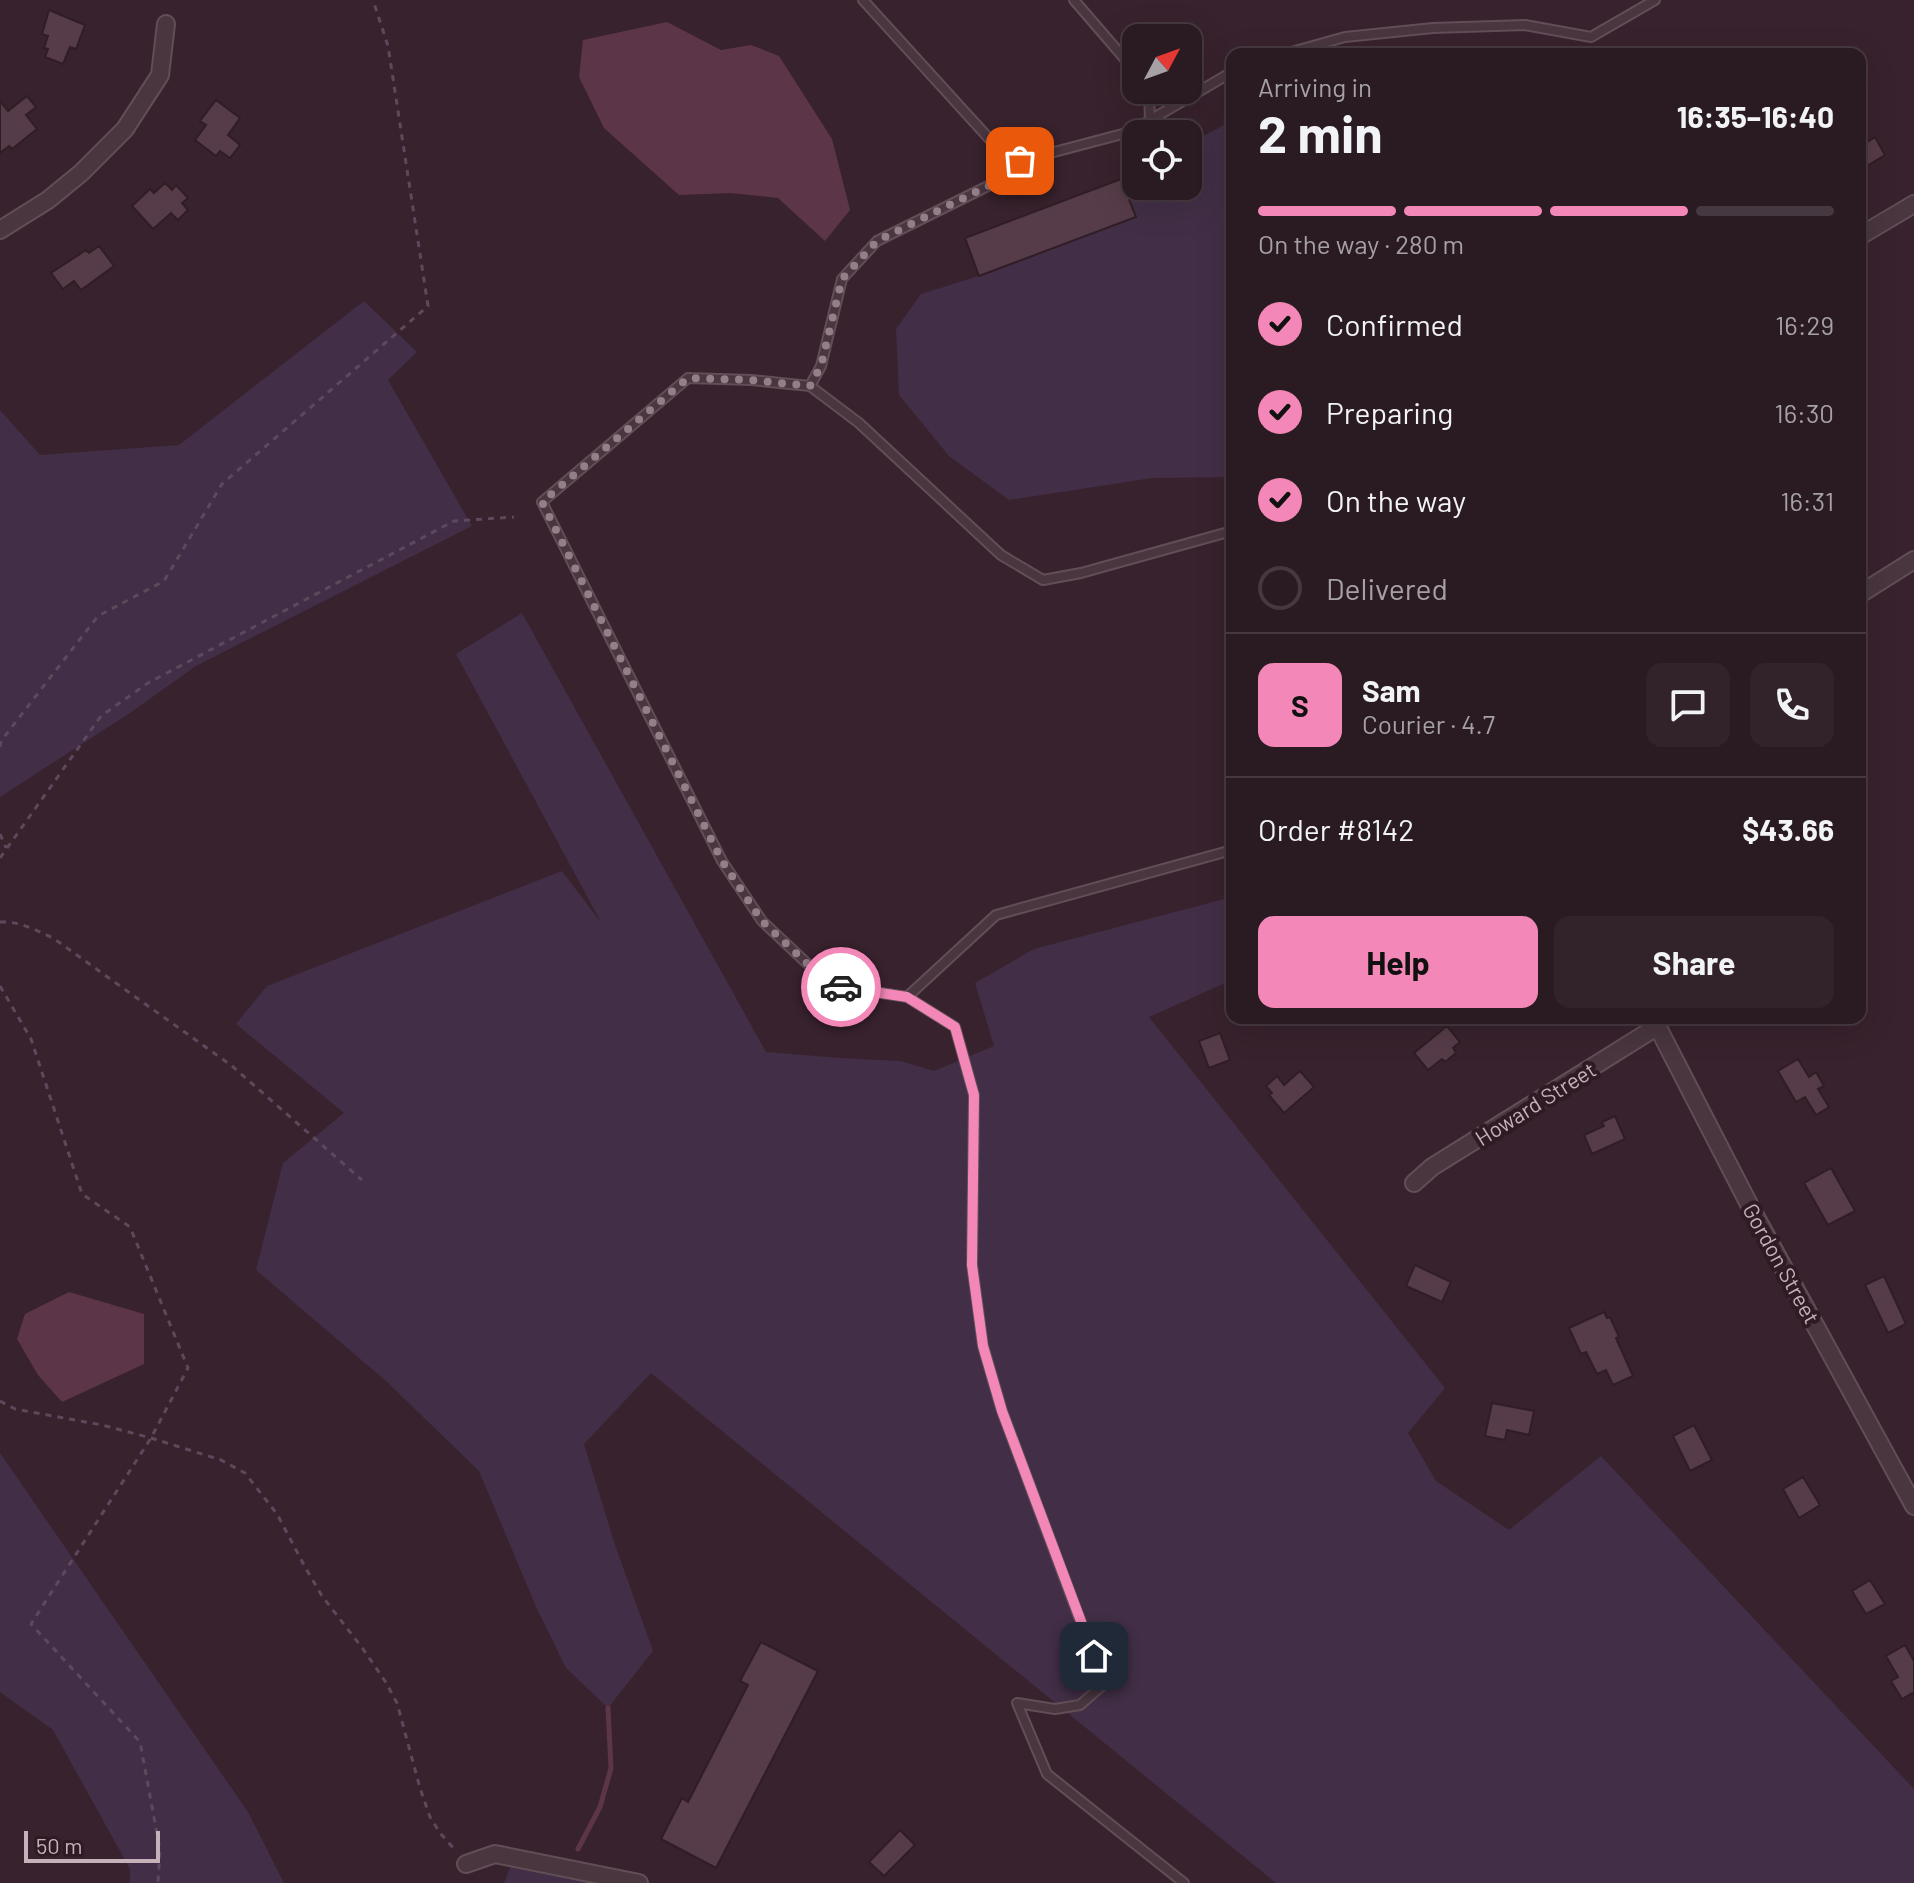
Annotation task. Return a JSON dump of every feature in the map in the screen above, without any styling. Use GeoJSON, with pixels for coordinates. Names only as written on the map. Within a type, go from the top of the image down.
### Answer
{"type":"FeatureCollection","features":[{"type":"Feature","properties":{"kind":"street"},"geometry":{"type":"LineString","coordinates":[[0,230],[48,200],[81,173],[125,129],[160,75],[166,24]]}},
{"type":"Feature","properties":{"kind":"street"},"geometry":{"type":"LineString","coordinates":[[1866,232],[1914,204]]}},
{"type":"Feature","properties":{"kind":"street"},"geometry":{"type":"LineString","coordinates":[[1866,590],[1914,560]]}},
{"type":"Feature","properties":{"kind":"street","name":"Howard Street"},"geometry":{"type":"LineString","coordinates":[[1414,1183],[1432,1167],[1653,1024]]}},
{"type":"Feature","properties":{"kind":"street","name":"Gordon Street"},"geometry":{"type":"LineString","coordinates":[[1657,1024],[1752,1210],[1914,1506]]}},
{"type":"Feature","properties":{"kind":"street"},"geometry":{"type":"LineString","coordinates":[[466,1864],[495,1854],[639,1883]]}},
{"type":"Feature","properties":{"kind":"lane"},"geometry":{"type":"LineString","coordinates":[[863,0],[1014,166]]}},
{"type":"Feature","properties":{"kind":"lane"},"geometry":{"type":"LineString","coordinates":[[1074,0],[1122,56]]}},
{"type":"Feature","properties":{"kind":"lane"},"geometry":{"type":"LineString","coordinates":[[1306,48],[1345,37],[1433,28],[1525,25],[1591,37],[1649,1]]}},
{"type":"Feature","properties":{"kind":"lane"},"geometry":{"type":"LineString","coordinates":[[1149,104],[1150,120],[1226,76]]}},
{"type":"Feature","properties":{"kind":"lane"},"geometry":{"type":"LineString","coordinates":[[810,386],[821,366],[842,279],[877,241],[994,183],[1020,161],[1122,134]]}},
{"type":"Feature","properties":{"kind":"lane"},"geometry":{"type":"LineString","coordinates":[[1184,1883],[1047,1774],[1017,1703],[1055,1709],[1080,1705],[1104,1684],[1002,1411],[983,1346],[972,1265],[974,1095],[955,1027],[907,997],[830,985],[762,921],[722,861],[542,502],[688,378],[751,380],[810,386],[859,423],[1001,555],[1043,580],[1081,573],[1226,533]]}},
{"type":"Feature","properties":{"kind":"lane"},"geometry":{"type":"LineString","coordinates":[[907,997],[996,915],[1226,852]]}},
{"type":"Feature","properties":{"kind":"path"},"geometry":{"type":"LineString","coordinates":[[0,747],[1,741],[98,616],[164,581],[222,484],[428,306],[388,46],[373,0]]}},
{"type":"Feature","properties":{"kind":"path"},"geometry":{"type":"LineString","coordinates":[[0,858],[101,716],[148,683],[454,521],[514,517]]}},
{"type":"Feature","properties":{"kind":"path"},"geometry":{"type":"LineString","coordinates":[[0,834],[6,848]]}},
{"type":"Feature","properties":{"kind":"path"},"geometry":{"type":"LineString","coordinates":[[0,922],[31,927],[53,938],[232,1066],[362,1180]]}},
{"type":"Feature","properties":{"kind":"path"},"geometry":{"type":"LineString","coordinates":[[0,986],[31,1039],[82,1194],[130,1227],[188,1368],[151,1438],[31,1624],[140,1742],[160,1850],[158,1883]]}},
{"type":"Feature","properties":{"kind":"path"},"geometry":{"type":"LineString","coordinates":[[0,1401],[15,1409],[102,1425],[151,1438],[221,1460],[245,1473],[277,1514],[322,1596],[363,1649],[397,1703],[430,1817],[466,1864]]}},
{"type":"Feature","properties":{"kind":"shaded area"},"geometry":{"type":"Polygon","coordinates":[[[667,22],[721,50],[751,45],[779,56],[832,139],[850,210],[825,241],[778,198],[731,193],[679,195],[604,128],[579,77],[583,40],[667,22]]]}},
{"type":"Feature","properties":{"kind":"shaded area"},"geometry":{"type":"Polygon","coordinates":[[[1226,124],[1226,477],[1152,478],[1009,500],[949,456],[899,395],[896,329],[921,294],[979,276],[1135,217],[1129,200],[1202,200],[1202,137],[1226,124]]]}},
{"type":"Feature","properties":{"kind":"shaded area"},"geometry":{"type":"Polygon","coordinates":[[[364,301],[417,352],[388,380],[472,526],[196,666],[130,713],[0,797],[0,410],[40,455],[179,445],[364,301]]]}},
{"type":"Feature","properties":{"kind":"shaded area"},"geometry":{"type":"Polygon","coordinates":[[[522,613],[766,1052],[901,1061],[934,1071],[994,1046],[975,983],[1034,949],[1226,899],[1226,983],[1149,1017],[1445,1388],[1408,1433],[1436,1481],[1509,1530],[1601,1456],[1914,1789],[1914,1883],[1276,1883],[651,1373],[584,1444],[615,1545],[653,1651],[608,1708],[566,1668],[537,1609],[479,1471],[386,1381],[256,1270],[283,1163],[344,1113],[236,1024],[267,986],[562,871],[602,924],[456,654],[522,613]]]}},
{"type":"Feature","properties":{"kind":"shaded area"},"geometry":{"type":"Polygon","coordinates":[[[69,1292],[144,1314],[144,1364],[62,1402],[38,1375],[17,1339],[25,1314],[69,1292]]]}},
{"type":"Feature","properties":{"kind":"shaded area"},"geometry":{"type":"Polygon","coordinates":[[[0,1453],[248,1812],[284,1883],[130,1883],[130,1869],[53,1730],[0,1692],[0,1453]]]}},
{"type":"Feature","properties":{"kind":"shaded area"},"geometry":{"type":"Polygon","coordinates":[[[514,1858],[625,1883],[504,1883],[514,1858]]]}},
{"type":"Feature","properties":{"kind":"building"},"geometry":{"type":"Polygon","coordinates":[[[49,10],[85,25],[76,49],[70,47],[63,64],[45,57],[48,36],[42,34],[49,10]]]}},
{"type":"Feature","properties":{"kind":"building"},"geometry":{"type":"Polygon","coordinates":[[[27,96],[36,107],[26,115],[37,129],[12,149],[9,146],[0,153],[0,101],[8,111],[27,96]]]}},
{"type":"Feature","properties":{"kind":"building"},"geometry":{"type":"Polygon","coordinates":[[[216,100],[240,118],[228,135],[240,145],[230,158],[220,151],[216,156],[195,140],[206,125],[200,121],[216,100]]]}},
{"type":"Feature","properties":{"kind":"building"},"geometry":{"type":"Polygon","coordinates":[[[1875,137],[1885,155],[1866,166],[1866,143],[1875,137]]]}},
{"type":"Feature","properties":{"kind":"building"},"geometry":{"type":"Polygon","coordinates":[[[1121,179],[1122,200],[1129,200],[1136,217],[979,276],[965,238],[1121,179]]]}},
{"type":"Feature","properties":{"kind":"building"},"geometry":{"type":"Polygon","coordinates":[[[165,183],[172,190],[176,185],[188,198],[182,203],[188,210],[178,220],[171,213],[153,229],[132,206],[150,189],[154,193],[165,183]]]}},
{"type":"Feature","properties":{"kind":"building"},"geometry":{"type":"Polygon","coordinates":[[[99,246],[114,266],[81,290],[74,281],[63,289],[51,273],[86,250],[89,253],[99,246]]]}},
{"type":"Feature","properties":{"kind":"building"},"geometry":{"type":"Polygon","coordinates":[[[1447,1026],[1460,1042],[1453,1048],[1456,1053],[1428,1070],[1414,1053],[1447,1026]]]}},
{"type":"Feature","properties":{"kind":"building"},"geometry":{"type":"Polygon","coordinates":[[[1220,1033],[1230,1060],[1209,1068],[1199,1041],[1220,1033]]]}},
{"type":"Feature","properties":{"kind":"building"},"geometry":{"type":"Polygon","coordinates":[[[1798,1059],[1809,1077],[1816,1072],[1824,1086],[1818,1089],[1829,1107],[1816,1115],[1805,1097],[1796,1102],[1778,1071],[1798,1059]]]}},
{"type":"Feature","properties":{"kind":"building"},"geometry":{"type":"Polygon","coordinates":[[[1300,1071],[1314,1087],[1284,1113],[1269,1095],[1272,1093],[1266,1086],[1277,1076],[1284,1085],[1300,1071]]]}},
{"type":"Feature","properties":{"kind":"building"},"geometry":{"type":"Polygon","coordinates":[[[1615,1116],[1625,1139],[1592,1154],[1584,1135],[1604,1126],[1602,1122],[1615,1116]]]}},
{"type":"Feature","properties":{"kind":"building"},"geometry":{"type":"Polygon","coordinates":[[[1831,1168],[1855,1211],[1828,1225],[1804,1183],[1831,1168]]]}},
{"type":"Feature","properties":{"kind":"building"},"geometry":{"type":"Polygon","coordinates":[[[1415,1265],[1451,1282],[1442,1302],[1406,1286],[1415,1265]]]}},
{"type":"Feature","properties":{"kind":"building"},"geometry":{"type":"Polygon","coordinates":[[[1884,1276],[1906,1324],[1888,1333],[1865,1285],[1884,1276]]]}},
{"type":"Feature","properties":{"kind":"building"},"geometry":{"type":"Polygon","coordinates":[[[1604,1312],[1607,1318],[1610,1317],[1633,1376],[1613,1385],[1606,1370],[1597,1374],[1586,1352],[1581,1354],[1569,1328],[1604,1312]]]}},
{"type":"Feature","properties":{"kind":"building"},"geometry":{"type":"Polygon","coordinates":[[[1492,1403],[1534,1411],[1529,1435],[1507,1430],[1505,1440],[1485,1436],[1492,1403]]]}},
{"type":"Feature","properties":{"kind":"building"},"geometry":{"type":"Polygon","coordinates":[[[1694,1425],[1712,1460],[1690,1471],[1673,1436],[1694,1425]]]}},
{"type":"Feature","properties":{"kind":"building"},"geometry":{"type":"Polygon","coordinates":[[[1803,1477],[1820,1505],[1799,1518],[1783,1489],[1803,1477]]]}},
{"type":"Feature","properties":{"kind":"building"},"geometry":{"type":"Polygon","coordinates":[[[1870,1580],[1885,1604],[1866,1614],[1852,1591],[1870,1580]]]}},
{"type":"Feature","properties":{"kind":"building"},"geometry":{"type":"Polygon","coordinates":[[[761,1642],[818,1671],[716,1868],[661,1839],[682,1798],[688,1802],[748,1685],[740,1681],[761,1642]]]}},
{"type":"Feature","properties":{"kind":"building"},"geometry":{"type":"Polygon","coordinates":[[[1905,1645],[1914,1661],[1914,1692],[1902,1699],[1891,1681],[1898,1677],[1886,1656],[1905,1645]]]}},
{"type":"Feature","properties":{"kind":"building"},"geometry":{"type":"Polygon","coordinates":[[[900,1830],[915,1845],[884,1876],[869,1862],[900,1830]]]}},
{"type":"Feature","properties":{"kind":"waterway"},"geometry":{"type":"LineString","coordinates":[[578,1849],[600,1807],[611,1768],[608,1708]]}},
{"type":"Feature","properties":{"kind":"way so far"},"geometry":{"type":"LineString","coordinates":[[841,987],[830,985],[762,921],[722,861],[542,502],[688,378],[810,386],[821,366],[842,279],[877,241],[994,183],[1020,161]]}},
{"type":"Feature","properties":{"kind":"route"},"geometry":{"type":"LineString","coordinates":[[841,987],[907,997],[955,1027],[974,1095],[972,1265],[983,1346],[1002,1411],[1094,1656]]}}]}
